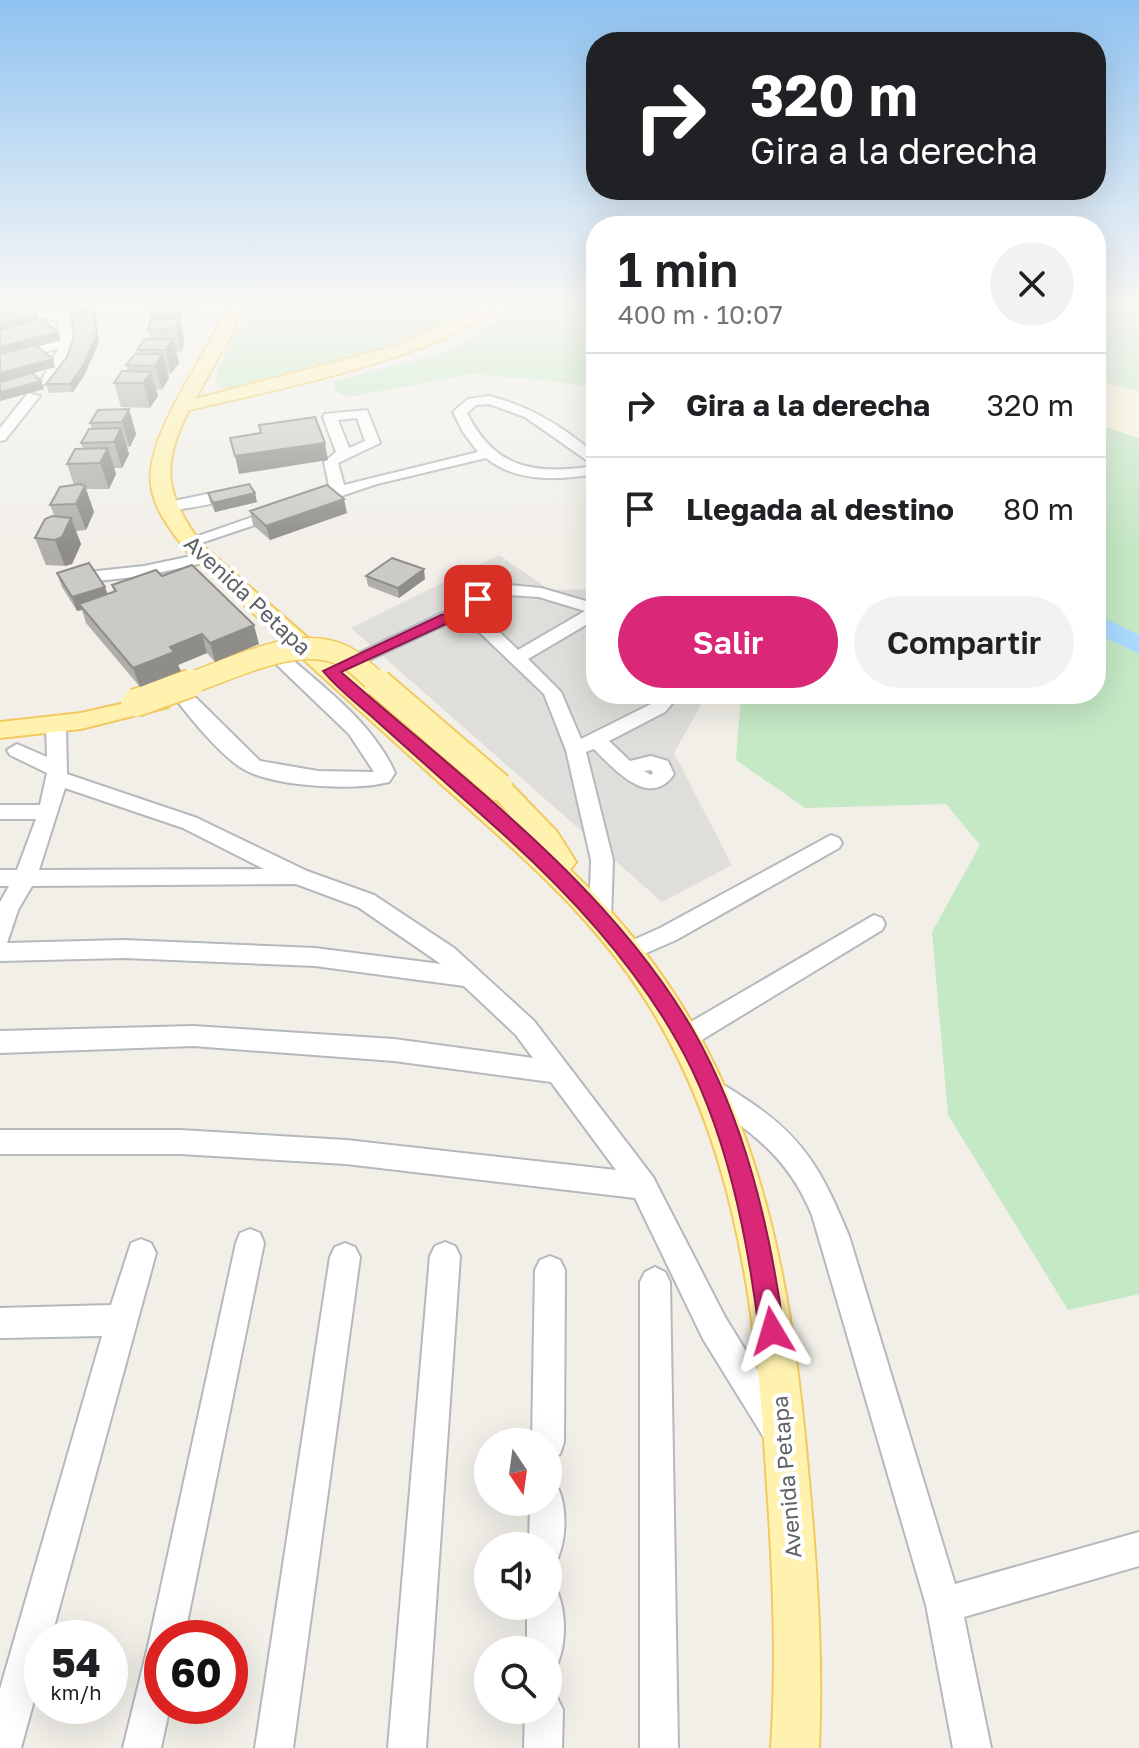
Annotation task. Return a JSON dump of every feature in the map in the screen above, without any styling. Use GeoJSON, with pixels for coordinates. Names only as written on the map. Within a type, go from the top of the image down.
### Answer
{"type":"FeatureCollection","features":[{"type":"Feature","properties":{"kind":"main road","name":"Avenida Petapa"},"geometry":{"type":"LineString","coordinates":[[194,386],[171,425],[162,451],[160,479],[165,507],[183,536],[532,850],[600,918],[628,952],[686,1037],[712,1091],[762,1255],[786,1445],[795,1628],[795,1748]]}},
{"type":"Feature","properties":{"kind":"main road"},"geometry":{"type":"LineString","coordinates":[[211,386],[215,391],[247,393]]}},
{"type":"Feature","properties":{"kind":"main road"},"geometry":{"type":"LineString","coordinates":[[171,425],[191,414],[272,386]]}},
{"type":"Feature","properties":{"kind":"main road"},"geometry":{"type":"LineString","coordinates":[[182,407],[247,393]]}},
{"type":"Feature","properties":{"kind":"main road"},"geometry":{"type":"LineString","coordinates":[[81,721],[279,651],[304,646],[330,650],[348,658],[519,806],[561,859],[568,886]]}},
{"type":"Feature","properties":{"kind":"main road"},"geometry":{"type":"LineString","coordinates":[[0,730],[81,721],[182,695],[299,656],[312,665],[329,670]]}},
{"type":"Feature","properties":{"kind":"street"},"geometry":{"type":"LineString","coordinates":[[0,437],[33,396]]}},
{"type":"Feature","properties":{"kind":"street"},"geometry":{"type":"LineString","coordinates":[[586,455],[521,410],[501,401],[477,402],[464,406],[460,412],[486,454],[505,465],[527,472],[586,470]]}},
{"type":"Feature","properties":{"kind":"street"},"geometry":{"type":"LineString","coordinates":[[0,420],[17,415]]}},
{"type":"Feature","properties":{"kind":"street"},"geometry":{"type":"LineString","coordinates":[[338,491],[330,464],[344,454]]}},
{"type":"Feature","properties":{"kind":"street"},"geometry":{"type":"LineString","coordinates":[[183,536],[426,466],[486,454]]}},
{"type":"Feature","properties":{"kind":"street"},"geometry":{"type":"LineString","coordinates":[[165,507],[207,498],[226,504],[224,516],[183,536]]}},
{"type":"Feature","properties":{"kind":"street"},"geometry":{"type":"LineString","coordinates":[[67,580],[144,571],[206,558]]}},
{"type":"Feature","properties":{"kind":"street"},"geometry":{"type":"LineString","coordinates":[[329,670],[446,618],[460,615],[478,599],[505,589],[521,587],[586,607]]}},
{"type":"Feature","properties":{"kind":"street"},"geometry":{"type":"LineString","coordinates":[[460,615],[478,621],[552,692],[576,750],[602,860],[600,918]]}},
{"type":"Feature","properties":{"kind":"street"},"geometry":{"type":"LineString","coordinates":[[518,657],[586,616]]}},
{"type":"Feature","properties":{"kind":"street"},"geometry":{"type":"LineString","coordinates":[[182,695],[254,766],[356,780],[382,777],[385,769],[381,762],[339,714],[282,660]]}},
{"type":"Feature","properties":{"kind":"street"},"geometry":{"type":"LineString","coordinates":[[576,750],[662,704]]}},
{"type":"Feature","properties":{"kind":"street"},"geometry":{"type":"LineString","coordinates":[[0,936],[7,910],[26,876],[49,812],[57,774],[56,725]]}},
{"type":"Feature","properties":{"kind":"street"},"geometry":{"type":"LineString","coordinates":[[596,740],[626,768]]}},
{"type":"Feature","properties":{"kind":"street"},"geometry":{"type":"LineString","coordinates":[[17,750],[57,774],[190,823],[299,877],[366,901],[446,954],[525,1028],[587,1106],[643,1186],[714,1328],[786,1445]]}},
{"type":"Feature","properties":{"kind":"street"},"geometry":{"type":"LineString","coordinates":[[0,812],[49,812]]}},
{"type":"Feature","properties":{"kind":"street"},"geometry":{"type":"LineString","coordinates":[[628,952],[668,934],[831,843]]}},
{"type":"Feature","properties":{"kind":"street"},"geometry":{"type":"LineString","coordinates":[[0,878],[299,877]]}},
{"type":"Feature","properties":{"kind":"street"},"geometry":{"type":"LineString","coordinates":[[686,1037],[874,924]]}},
{"type":"Feature","properties":{"kind":"street"},"geometry":{"type":"LineString","coordinates":[[0,952],[124,949],[315,957],[470,977]]}},
{"type":"Feature","properties":{"kind":"street"},"geometry":{"type":"LineString","coordinates":[[0,1042],[193,1036],[394,1050],[558,1072]]}},
{"type":"Feature","properties":{"kind":"street"},"geometry":{"type":"LineString","coordinates":[[712,1091],[761,1124],[792,1153],[813,1185],[835,1236],[944,1605],[972,1748]]}},
{"type":"Feature","properties":{"kind":"street"},"geometry":{"type":"LineString","coordinates":[[0,1142],[180,1142],[346,1152],[643,1186]]}},
{"type":"Feature","properties":{"kind":"street"},"geometry":{"type":"LineString","coordinates":[[170,1620],[250,1243]]}},
{"type":"Feature","properties":{"kind":"street"},"geometry":{"type":"LineString","coordinates":[[2,1748],[141,1253]]}},
{"type":"Feature","properties":{"kind":"street"},"geometry":{"type":"LineString","coordinates":[[407,1748],[445,1256]]}},
{"type":"Feature","properties":{"kind":"street"},"geometry":{"type":"LineString","coordinates":[[274,1748],[345,1257]]}},
{"type":"Feature","properties":{"kind":"street"},"geometry":{"type":"LineString","coordinates":[[548,1428],[550,1270]]}},
{"type":"Feature","properties":{"kind":"street"},"geometry":{"type":"LineString","coordinates":[[655,1282],[659,1748]]}},
{"type":"Feature","properties":{"kind":"street"},"geometry":{"type":"LineString","coordinates":[[0,1323],[122,1320]]}},
{"type":"Feature","properties":{"kind":"street"},"geometry":{"type":"LineString","coordinates":[[944,1605],[1139,1549]]}},
{"type":"Feature","properties":{"kind":"street"},"geometry":{"type":"LineString","coordinates":[[142,1748],[147,1724]]}},
{"type":"Feature","properties":{"kind":"street"},"geometry":{"type":"LineString","coordinates":[[543,1748],[544,1724]]}},
{"type":"Feature","properties":{"kind":"shaded area"},"geometry":{"type":"Polygon","coordinates":[[[499,555],[550,590],[586,589],[586,704],[701,704],[674,753],[732,865],[662,902],[351,628],[499,555]]]}},
{"type":"Feature","properties":{"kind":"green space"},"geometry":{"type":"Polygon","coordinates":[[[219,386],[251,386],[238,389],[219,386]]]}},
{"type":"Feature","properties":{"kind":"green space"},"geometry":{"type":"Polygon","coordinates":[[[334,386],[410,386],[349,397],[334,391],[334,386]]]}},
{"type":"Feature","properties":{"kind":"green space"},"geometry":{"type":"Polygon","coordinates":[[[1106,386],[1139,386],[1139,1294],[1068,1310],[948,1115],[932,932],[980,845],[946,804],[805,808],[736,760],[740,704],[1106,704],[1106,386]]]}},
{"type":"Feature","properties":{"kind":"sand"},"geometry":{"type":"Polygon","coordinates":[[[1106,386],[1139,391],[1139,438],[1106,427],[1106,386]]]}},
{"type":"Feature","properties":{"kind":"building"},"geometry":{"type":"Polygon","coordinates":[[[0,386],[24,386],[0,392],[0,386]]]}},
{"type":"Feature","properties":{"kind":"building"},"geometry":{"type":"Polygon","coordinates":[[[129,409],[122,422],[90,423],[98,410],[129,409]]]}},
{"type":"Feature","properties":{"kind":"building"},"geometry":{"type":"Polygon","coordinates":[[[315,417],[325,443],[235,456],[230,438],[261,433],[259,425],[315,417]]]}},
{"type":"Feature","properties":{"kind":"building"},"geometry":{"type":"Polygon","coordinates":[[[121,428],[114,442],[81,443],[89,429],[121,428]]]}},
{"type":"Feature","properties":{"kind":"building"},"geometry":{"type":"Polygon","coordinates":[[[108,448],[100,463],[67,464],[75,449],[108,448]]]}},
{"type":"Feature","properties":{"kind":"building"},"geometry":{"type":"Polygon","coordinates":[[[249,484],[255,493],[213,503],[208,493],[249,484]]]}},
{"type":"Feature","properties":{"kind":"building"},"geometry":{"type":"Polygon","coordinates":[[[327,485],[344,499],[266,526],[250,511],[327,485]]]}},
{"type":"Feature","properties":{"kind":"building"},"geometry":{"type":"Polygon","coordinates":[[[85,486],[76,504],[50,505],[60,487],[85,486]]]}},
{"type":"Feature","properties":{"kind":"building"},"geometry":{"type":"Polygon","coordinates":[[[52,516],[71,518],[62,537],[55,540],[35,538],[45,519],[52,516]]]}},
{"type":"Feature","properties":{"kind":"building"},"geometry":{"type":"Polygon","coordinates":[[[392,558],[424,569],[398,588],[366,576],[392,558]]]}},
{"type":"Feature","properties":{"kind":"building"},"geometry":{"type":"Polygon","coordinates":[[[89,563],[105,587],[72,597],[57,573],[89,563]]]}},
{"type":"Feature","properties":{"kind":"building"},"geometry":{"type":"Polygon","coordinates":[[[192,565],[254,625],[210,643],[202,634],[170,647],[174,652],[133,668],[79,604],[116,591],[112,585],[156,570],[162,576],[192,565]]]}},
{"type":"Feature","properties":{"kind":"waterway"},"geometry":{"type":"LineString","coordinates":[[1106,628],[1139,646]]}},
{"type":"Feature","properties":{"kind":"route"},"geometry":{"type":"LineString","coordinates":[[478,599],[460,615],[446,618],[330,671],[532,850],[600,918],[661,997],[686,1037],[712,1091],[755,1222],[772,1331]]}}]}
